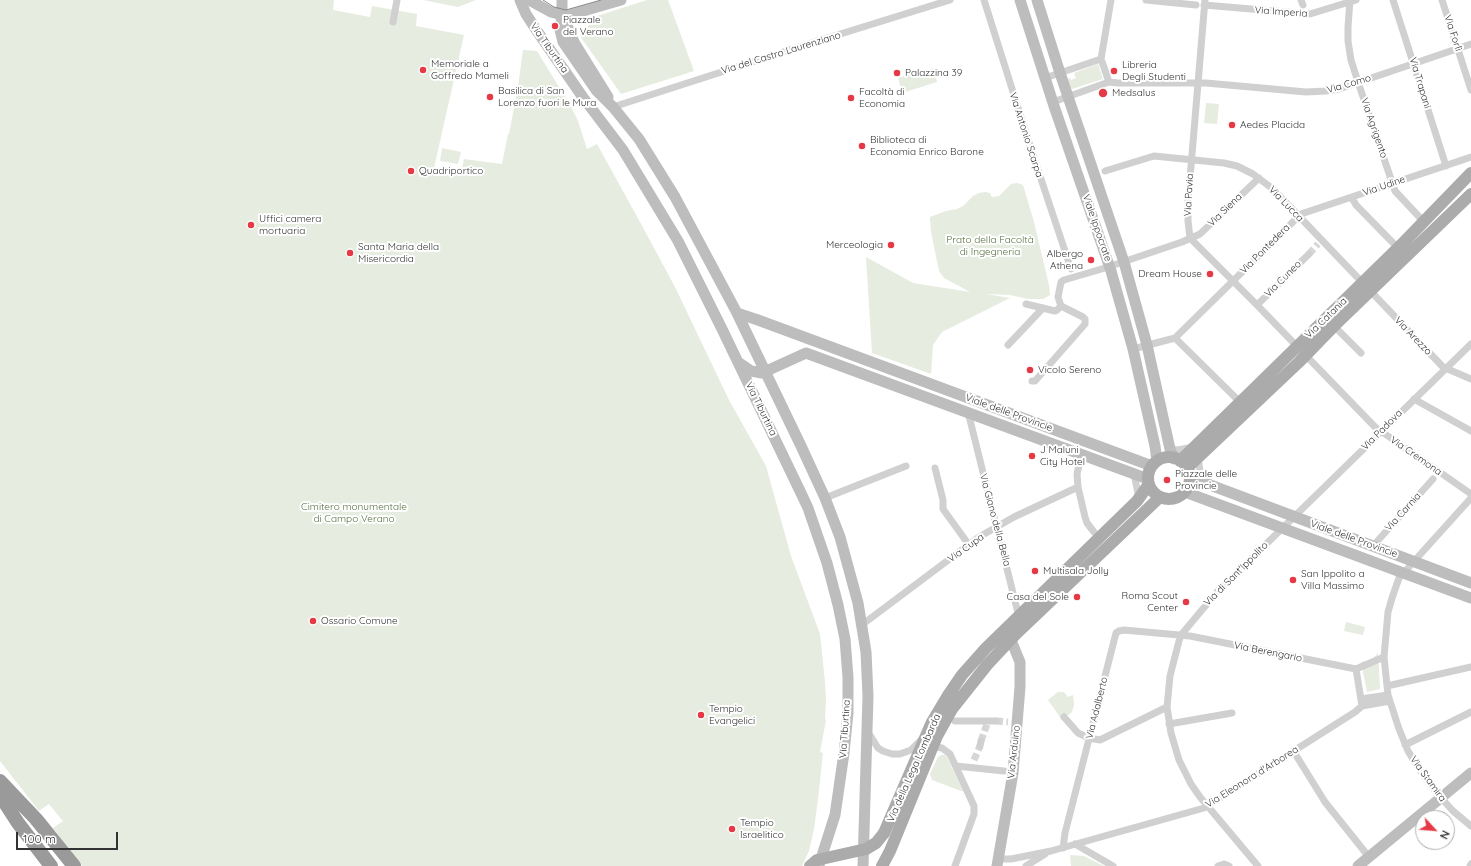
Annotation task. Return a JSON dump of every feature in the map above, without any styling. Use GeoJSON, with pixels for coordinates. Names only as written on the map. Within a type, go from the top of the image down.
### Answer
{"type":"FeatureCollection","features":[{"type":"Feature","properties":{"kind":"highway"},"geometry":{"type":"LineString","coordinates":[[0,771],[20,801],[65,860],[74,866]]}},
{"type":"Feature","properties":{"kind":"highway"},"geometry":{"type":"LineString","coordinates":[[0,781],[20,801]]}},
{"type":"Feature","properties":{"kind":"highway"},"geometry":{"type":"LineString","coordinates":[[0,795],[24,832],[51,866]]}},
{"type":"Feature","properties":{"kind":"highway"},"geometry":{"type":"LineString","coordinates":[[0,812],[16,836],[40,866]]}},
{"type":"Feature","properties":{"kind":"main road","name":"Via Catania"},"geometry":{"type":"LineString","coordinates":[[1180,463],[1196,452],[1306,355],[1334,326],[1398,248],[1471,173]]}},
{"type":"Feature","properties":{"kind":"main road","name":"Via Catania"},"geometry":{"type":"LineString","coordinates":[[1196,452],[1240,402],[1297,346],[1471,194]]}},
{"type":"Feature","properties":{"kind":"main road"},"geometry":{"type":"LineString","coordinates":[[1166,458],[1180,463],[1188,484],[1180,496],[1167,499],[1160,497],[1152,491],[1149,481],[1149,473],[1155,464],[1166,458]]}},
{"type":"Feature","properties":{"kind":"main road","name":"Via della Lega Lombarda"},"geometry":{"type":"LineString","coordinates":[[1008,635],[1019,616],[1139,498],[1149,481]]}},
{"type":"Feature","properties":{"kind":"main road","name":"Via della Lega Lombarda"},"geometry":{"type":"LineString","coordinates":[[882,866],[890,851],[911,796],[945,720],[952,700],[972,663],[1008,635],[1022,628],[1160,497]]}},
{"type":"Feature","properties":{"kind":"main road","name":"Via della Lega Lombarda"},"geometry":{"type":"LineString","coordinates":[[810,866],[818,860],[866,849],[876,843],[884,833],[932,722],[952,700]]}},
{"type":"Feature","properties":{"kind":"street"},"geometry":{"type":"LineString","coordinates":[[393,22],[397,0]]}},
{"type":"Feature","properties":{"kind":"street","name":"Via Tiburtina"},"geometry":{"type":"LineString","coordinates":[[520,0],[526,14],[535,28],[582,96],[623,150],[678,241],[738,361],[808,508],[830,573],[843,630],[848,681],[846,733],[834,815],[819,866]]}},
{"type":"Feature","properties":{"kind":"street"},"geometry":{"type":"LineString","coordinates":[[529,0],[562,16],[572,15],[621,0]]}},
{"type":"Feature","properties":{"kind":"street"},"geometry":{"type":"LineString","coordinates":[[562,0],[562,16]]}},
{"type":"Feature","properties":{"kind":"street","name":"Via del Castro Laurenziano"},"geometry":{"type":"LineString","coordinates":[[613,107],[950,0]]}},
{"type":"Feature","properties":{"kind":"street","name":"Via Antonio Scarpa"},"geometry":{"type":"LineString","coordinates":[[984,0],[1070,269]]}},
{"type":"Feature","properties":{"kind":"street","name":"Viale Ippocrate"},"geometry":{"type":"LineString","coordinates":[[1020,0],[1109,266],[1133,348],[1155,446],[1155,464]]}},
{"type":"Feature","properties":{"kind":"street","name":"Viale Ippocrate"},"geometry":{"type":"LineString","coordinates":[[1037,0],[1124,262],[1180,463]]}},
{"type":"Feature","properties":{"kind":"street"},"geometry":{"type":"LineString","coordinates":[[1053,102],[1109,82],[1101,59],[1111,0]]}},
{"type":"Feature","properties":{"kind":"street"},"geometry":{"type":"LineString","coordinates":[[1146,0],[1196,4]]}},
{"type":"Feature","properties":{"kind":"street","name":"Via Trapani"},"geometry":{"type":"LineString","coordinates":[[1393,0],[1446,166]]}},
{"type":"Feature","properties":{"kind":"street","name":"Via Forlì"},"geometry":{"type":"LineString","coordinates":[[1442,0],[1471,90]]}},
{"type":"Feature","properties":{"kind":"street","name":"Via Imperia"},"geometry":{"type":"LineString","coordinates":[[1204,3],[1310,14],[1352,1]]}},
{"type":"Feature","properties":{"kind":"street","name":"Via Agrigento"},"geometry":{"type":"LineString","coordinates":[[1352,1],[1348,41],[1351,60],[1358,82],[1395,192],[1424,222]]}},
{"type":"Feature","properties":{"kind":"street","name":"Via Pavia"},"geometry":{"type":"LineString","coordinates":[[1190,238],[1188,221],[1191,160],[1204,3]]}},
{"type":"Feature","properties":{"kind":"street","name":"Via Tiburtina"},"geometry":{"type":"LineString","coordinates":[[562,16],[560,30],[563,42],[596,90],[613,107],[639,140],[675,197],[737,314],[825,498],[848,563],[863,624],[866,652],[868,686],[863,866]]}},
{"type":"Feature","properties":{"kind":"street","name":"Via Como"},"geometry":{"type":"LineString","coordinates":[[1109,82],[1198,83],[1322,92],[1335,90],[1471,44]]}},
{"type":"Feature","properties":{"kind":"street"},"geometry":{"type":"LineString","coordinates":[[1046,78],[1101,59]]}},
{"type":"Feature","properties":{"kind":"street","name":"Via Lucca"},"geometry":{"type":"LineString","coordinates":[[1105,171],[1154,156],[1228,164],[1245,170],[1272,189],[1367,286]]}},
{"type":"Feature","properties":{"kind":"street","name":"Via Udine"},"geometry":{"type":"LineString","coordinates":[[1298,216],[1471,157]]}},
{"type":"Feature","properties":{"kind":"street","name":"Via Siena"},"geometry":{"type":"LineString","coordinates":[[1061,306],[1058,297],[1061,282],[1064,280],[1124,262],[1200,234],[1258,178]]}},
{"type":"Feature","properties":{"kind":"street"},"geometry":{"type":"LineString","coordinates":[[1352,198],[1356,205],[1398,248]]}},
{"type":"Feature","properties":{"kind":"street","name":"Via Pontedera"},"geometry":{"type":"LineString","coordinates":[[1175,338],[1298,216]]}},
{"type":"Feature","properties":{"kind":"street"},"geometry":{"type":"LineString","coordinates":[[1190,238],[1297,346]]}},
{"type":"Feature","properties":{"kind":"street","name":"Via Cuneo"},"geometry":{"type":"LineString","coordinates":[[1257,305],[1309,254]]}},
{"type":"Feature","properties":{"kind":"street","name":"Via Arezzo"},"geometry":{"type":"LineString","coordinates":[[1367,286],[1374,296],[1446,368],[1471,378]]}},
{"type":"Feature","properties":{"kind":"street"},"geometry":{"type":"LineString","coordinates":[[1026,304],[1055,311],[1061,306],[1083,316],[1086,322],[1084,327],[1036,380],[1032,381]]}},
{"type":"Feature","properties":{"kind":"street"},"geometry":{"type":"LineString","coordinates":[[1008,345],[1043,308]]}},
{"type":"Feature","properties":{"kind":"street"},"geometry":{"type":"LineString","coordinates":[[722,329],[737,314]]}},
{"type":"Feature","properties":{"kind":"street","name":"Viale delle Provincie"},"geometry":{"type":"LineString","coordinates":[[737,314],[748,316],[1078,438],[1155,464]]}},
{"type":"Feature","properties":{"kind":"street"},"geometry":{"type":"LineString","coordinates":[[1334,326],[1362,353]]}},
{"type":"Feature","properties":{"kind":"street"},"geometry":{"type":"LineString","coordinates":[[1133,348],[1175,338],[1240,402]]}},
{"type":"Feature","properties":{"kind":"street"},"geometry":{"type":"LineString","coordinates":[[738,361],[754,372],[765,372],[806,353],[811,348],[811,339]]}},
{"type":"Feature","properties":{"kind":"street","name":"Via Padova"},"geometry":{"type":"LineString","coordinates":[[1293,517],[1471,344]]}},
{"type":"Feature","properties":{"kind":"street","name":"Via Cremona"},"geometry":{"type":"LineString","coordinates":[[1297,346],[1375,427],[1471,494]]}},
{"type":"Feature","properties":{"kind":"street","name":"Viale delle Provincie"},"geometry":{"type":"LineString","coordinates":[[806,353],[1073,450],[1149,481]]}},
{"type":"Feature","properties":{"kind":"street"},"geometry":{"type":"LineString","coordinates":[[936,400],[940,387]]}},
{"type":"Feature","properties":{"kind":"street"},"geometry":{"type":"LineString","coordinates":[[1414,399],[1471,431]]}},
{"type":"Feature","properties":{"kind":"street","name":"Via Giano della Bella"},"geometry":{"type":"LineString","coordinates":[[968,412],[1022,628]]}},
{"type":"Feature","properties":{"kind":"street"},"geometry":{"type":"LineString","coordinates":[[1073,450],[1078,438]]}},
{"type":"Feature","properties":{"kind":"street"},"geometry":{"type":"LineString","coordinates":[[1180,463],[1178,450],[1196,452],[1202,483]]}},
{"type":"Feature","properties":{"kind":"street"},"geometry":{"type":"LineString","coordinates":[[1080,460],[1076,474],[1078,487],[1087,523],[1094,532]]}},
{"type":"Feature","properties":{"kind":"street","name":"Viale delle Provincie"},"geometry":{"type":"LineString","coordinates":[[1180,463],[1202,483],[1471,583]]}},
{"type":"Feature","properties":{"kind":"street"},"geometry":{"type":"LineString","coordinates":[[825,498],[906,466]]}},
{"type":"Feature","properties":{"kind":"street"},"geometry":{"type":"LineString","coordinates":[[935,468],[943,500],[943,509],[969,545]]}},
{"type":"Feature","properties":{"kind":"street"},"geometry":{"type":"LineString","coordinates":[[1134,474],[1139,498]]}},
{"type":"Feature","properties":{"kind":"street","name":"Via Carnia"},"geometry":{"type":"LineString","coordinates":[[1373,546],[1433,479]]}},
{"type":"Feature","properties":{"kind":"street","name":"Via Cupa"},"geometry":{"type":"LineString","coordinates":[[863,624],[969,545],[997,527],[1078,487]]}},
{"type":"Feature","properties":{"kind":"street","name":"Viale delle Provincie"},"geometry":{"type":"LineString","coordinates":[[1184,492],[1471,598]]}},
{"type":"Feature","properties":{"kind":"street"},"geometry":{"type":"LineString","coordinates":[[1414,561],[1471,498]]}},
{"type":"Feature","properties":{"kind":"street"},"geometry":{"type":"LineString","coordinates":[[1282,528],[1293,517]]}},
{"type":"Feature","properties":{"kind":"street","name":"Via di Sant'Ippolito"},"geometry":{"type":"LineString","coordinates":[[1181,635],[1217,592],[1282,528]]}},
{"type":"Feature","properties":{"kind":"street","name":"Viale delle Provincie"},"geometry":{"type":"LineString","coordinates":[[1403,572],[1414,561]]}},
{"type":"Feature","properties":{"kind":"street"},"geometry":{"type":"LineString","coordinates":[[1389,698],[1362,702],[1356,669],[1384,657],[1390,605],[1397,582],[1403,572]]}},
{"type":"Feature","properties":{"kind":"street","name":"Via Adalberto"},"geometry":{"type":"LineString","coordinates":[[1063,848],[1065,833],[1117,632],[1123,630],[1181,635]]}},
{"type":"Feature","properties":{"kind":"street","name":"Via Arduino"},"geometry":{"type":"LineString","coordinates":[[998,862],[1013,772],[1020,687],[1020,662],[1008,635]]}},
{"type":"Feature","properties":{"kind":"street"},"geometry":{"type":"LineString","coordinates":[[1181,635],[1171,670],[1168,707],[1169,724],[1174,745],[1184,771],[1191,784],[1255,865]]}},
{"type":"Feature","properties":{"kind":"street","name":"Via Berengario"},"geometry":{"type":"LineString","coordinates":[[1181,635],[1356,669]]}},
{"type":"Feature","properties":{"kind":"street","name":"Via Stamira"},"geometry":{"type":"LineString","coordinates":[[1384,657],[1386,686],[1405,745],[1417,766],[1440,797],[1453,811],[1471,826]]}},
{"type":"Feature","properties":{"kind":"street"},"geometry":{"type":"LineString","coordinates":[[1386,686],[1471,666]]}},
{"type":"Feature","properties":{"kind":"street","name":"Via Eleonora d'Arborea"},"geometry":{"type":"LineString","coordinates":[[1051,851],[1207,806],[1355,712],[1362,702]]}},
{"type":"Feature","properties":{"kind":"street"},"geometry":{"type":"LineString","coordinates":[[1064,717],[1076,732],[1089,738],[1100,740],[1168,707]]}},
{"type":"Feature","properties":{"kind":"street"},"geometry":{"type":"LineString","coordinates":[[1405,745],[1471,712]]}},
{"type":"Feature","properties":{"kind":"street"},"geometry":{"type":"LineString","coordinates":[[1169,724],[1232,713]]}},
{"type":"Feature","properties":{"kind":"street"},"geometry":{"type":"LineString","coordinates":[[955,721],[996,720]]}},
{"type":"Feature","properties":{"kind":"street"},"geometry":{"type":"LineString","coordinates":[[867,730],[872,740],[881,750],[896,754],[907,752],[915,747],[932,722]]}},
{"type":"Feature","properties":{"kind":"street"},"geometry":{"type":"LineString","coordinates":[[931,749],[937,747],[946,750],[950,754],[974,806],[975,812],[955,866]]}},
{"type":"Feature","properties":{"kind":"street"},"geometry":{"type":"LineString","coordinates":[[1294,752],[1325,802],[1369,857]]}},
{"type":"Feature","properties":{"kind":"street"},"geometry":{"type":"LineString","coordinates":[[972,768],[974,760]]}},
{"type":"Feature","properties":{"kind":"street"},"geometry":{"type":"LineString","coordinates":[[956,766],[1004,771]]}},
{"type":"Feature","properties":{"kind":"street"},"geometry":{"type":"LineString","coordinates":[[1358,866],[1471,773]]}},
{"type":"Feature","properties":{"kind":"street"},"geometry":{"type":"LineString","coordinates":[[1075,844],[1113,866]]}},
{"type":"Feature","properties":{"kind":"street"},"geometry":{"type":"LineString","coordinates":[[998,862],[1051,851]]}},
{"type":"Feature","properties":{"kind":"street"},"geometry":{"type":"LineString","coordinates":[[1026,866],[1051,851]]}},
{"type":"Feature","properties":{"kind":"street"},"geometry":{"type":"LineString","coordinates":[[1218,866],[1224,864],[1229,866]]}},
{"type":"Feature","properties":{"kind":"green space","name":"Cimitero monumentale di Campo Verano"},"geometry":{"type":"Polygon","coordinates":[[[0,0],[334,0],[333,10],[370,17],[372,6],[417,14],[416,26],[464,35],[434,168],[461,173],[464,159],[502,164],[518,87],[523,50],[537,51],[570,105],[578,121],[587,149],[597,144],[675,287],[729,400],[766,466],[791,556],[820,634],[825,682],[826,720],[820,752],[823,753],[818,799],[809,851],[802,866],[82,866],[53,828],[63,821],[49,804],[39,811],[0,761],[0,0]]]}},
{"type":"Feature","properties":{"kind":"green space"},"geometry":{"type":"Polygon","coordinates":[[[423,0],[476,0],[458,7],[423,0]]]}},
{"type":"Feature","properties":{"kind":"green space"},"geometry":{"type":"Polygon","coordinates":[[[647,0],[668,0],[694,71],[621,94],[580,36],[597,16],[647,0]]]}},
{"type":"Feature","properties":{"kind":"green space"},"geometry":{"type":"Polygon","coordinates":[[[1098,64],[1103,79],[1072,89],[1068,87],[1066,79],[1070,78],[1071,80],[1076,78],[1074,73],[1098,64]]]}},
{"type":"Feature","properties":{"kind":"green space"},"geometry":{"type":"Polygon","coordinates":[[[933,68],[937,82],[902,93],[898,78],[933,68]]]}},
{"type":"Feature","properties":{"kind":"green space"},"geometry":{"type":"Polygon","coordinates":[[[1206,103],[1219,104],[1217,124],[1204,123],[1206,103]]]}},
{"type":"Feature","properties":{"kind":"green space"},"geometry":{"type":"Polygon","coordinates":[[[442,148],[461,152],[458,164],[440,161],[442,148]]]}},
{"type":"Feature","properties":{"kind":"green space","name":"Prato della Facoltà di Ingegneria"},"geometry":{"type":"Polygon","coordinates":[[[1017,183],[1023,185],[1034,222],[1050,295],[1043,299],[1028,299],[1010,295],[986,294],[1010,298],[942,332],[933,345],[931,374],[872,353],[866,257],[913,283],[970,292],[944,278],[939,271],[931,232],[930,217],[946,211],[957,209],[979,193],[990,193],[992,197],[999,196],[1011,184],[1017,183]]]}},
{"type":"Feature","properties":{"kind":"green space"},"geometry":{"type":"Polygon","coordinates":[[[1346,622],[1365,627],[1363,635],[1344,631],[1346,622]]]}},
{"type":"Feature","properties":{"kind":"green space"},"geometry":{"type":"Polygon","coordinates":[[[1378,653],[1380,689],[1367,692],[1361,662],[1371,660],[1378,653]]]}},
{"type":"Feature","properties":{"kind":"green space"},"geometry":{"type":"Polygon","coordinates":[[[1058,692],[1064,692],[1068,697],[1073,695],[1074,705],[1072,712],[1062,720],[1048,700],[1058,692]]]}},
{"type":"Feature","properties":{"kind":"green space"},"geometry":{"type":"Polygon","coordinates":[[[945,755],[947,757],[963,791],[932,780],[930,774],[938,757],[945,755]]]}},
{"type":"Feature","properties":{"kind":"green space"},"geometry":{"type":"Polygon","coordinates":[[[1070,855],[1084,856],[1104,866],[1071,866],[1070,855]]]}},
{"type":"Feature","properties":{"kind":"tunnel"},"geometry":{"type":"LineString","coordinates":[[1309,254],[1318,244]]}},
{"type":"Feature","properties":{"kind":"tunnel"},"geometry":{"type":"LineString","coordinates":[[981,741],[988,721]]}},
{"type":"Feature","properties":{"kind":"tunnel"},"geometry":{"type":"LineString","coordinates":[[996,721],[1008,722]]}},
{"type":"Feature","properties":{"kind":"tunnel"},"geometry":{"type":"LineString","coordinates":[[974,760],[980,746]]}},
{"type":"Feature","properties":{"kind":"tram line"},"geometry":{"type":"LineString","coordinates":[[543,0],[554,7],[566,10],[601,0]]}},
{"type":"Feature","properties":{"kind":"place","name":"Piazzale del Verano"},"geometry":{"type":"Point","coordinates":[555,26]}},
{"type":"Feature","properties":{"kind":"place","name":"Memoriale a Goffredo Mameli"},"geometry":{"type":"Point","coordinates":[423,70]}},
{"type":"Feature","properties":{"kind":"place","name":"Libreria Degli Studenti"},"geometry":{"type":"Point","coordinates":[1114,71]}},
{"type":"Feature","properties":{"kind":"place","name":"Palazzina 39"},"geometry":{"type":"Point","coordinates":[897,73]}},
{"type":"Feature","properties":{"kind":"place","name":"Medsalus"},"geometry":{"type":"Point","coordinates":[1103,93]}},
{"type":"Feature","properties":{"kind":"place","name":"Basilica di San Lorenzo fuori le Mura"},"geometry":{"type":"Point","coordinates":[490,97]}},
{"type":"Feature","properties":{"kind":"place","name":"Facoltà di Economia"},"geometry":{"type":"Point","coordinates":[851,98]}},
{"type":"Feature","properties":{"kind":"place","name":"Aedes Placida"},"geometry":{"type":"Point","coordinates":[1232,125]}},
{"type":"Feature","properties":{"kind":"place","name":"Biblioteca di Economia Enrico Barone"},"geometry":{"type":"Point","coordinates":[862,146]}},
{"type":"Feature","properties":{"kind":"place","name":"Quadriportico"},"geometry":{"type":"Point","coordinates":[411,171]}},
{"type":"Feature","properties":{"kind":"place","name":"Uffici camera mortuaria"},"geometry":{"type":"Point","coordinates":[251,225]}},
{"type":"Feature","properties":{"kind":"place","name":"Merceologia"},"geometry":{"type":"Point","coordinates":[891,245]}},
{"type":"Feature","properties":{"kind":"place","name":"Santa Maria della Misericordia"},"geometry":{"type":"Point","coordinates":[350,253]}},
{"type":"Feature","properties":{"kind":"place","name":"Albergo Athena"},"geometry":{"type":"Point","coordinates":[1091,260]}},
{"type":"Feature","properties":{"kind":"place","name":"Dream House"},"geometry":{"type":"Point","coordinates":[1210,274]}},
{"type":"Feature","properties":{"kind":"place","name":"Vicolo Sereno"},"geometry":{"type":"Point","coordinates":[1030,370]}},
{"type":"Feature","properties":{"kind":"place","name":"J Maluni City Hotel"},"geometry":{"type":"Point","coordinates":[1032,456]}},
{"type":"Feature","properties":{"kind":"place","name":"Piazzale delle Provincie"},"geometry":{"type":"Point","coordinates":[1167,480]}},
{"type":"Feature","properties":{"kind":"place","name":"Multisala Jolly"},"geometry":{"type":"Point","coordinates":[1035,571]}},
{"type":"Feature","properties":{"kind":"place","name":"San Ippolito a Villa Massimo"},"geometry":{"type":"Point","coordinates":[1293,580]}},
{"type":"Feature","properties":{"kind":"place","name":"Casa del Sole"},"geometry":{"type":"Point","coordinates":[1077,597]}},
{"type":"Feature","properties":{"kind":"place","name":"Roma Scout Center"},"geometry":{"type":"Point","coordinates":[1186,602]}},
{"type":"Feature","properties":{"kind":"place","name":"Ossario Comune"},"geometry":{"type":"Point","coordinates":[313,621]}},
{"type":"Feature","properties":{"kind":"place","name":"Tempio Evangelici"},"geometry":{"type":"Point","coordinates":[701,715]}},
{"type":"Feature","properties":{"kind":"place","name":"Tempio Israelitico"},"geometry":{"type":"Point","coordinates":[732,829]}}]}
